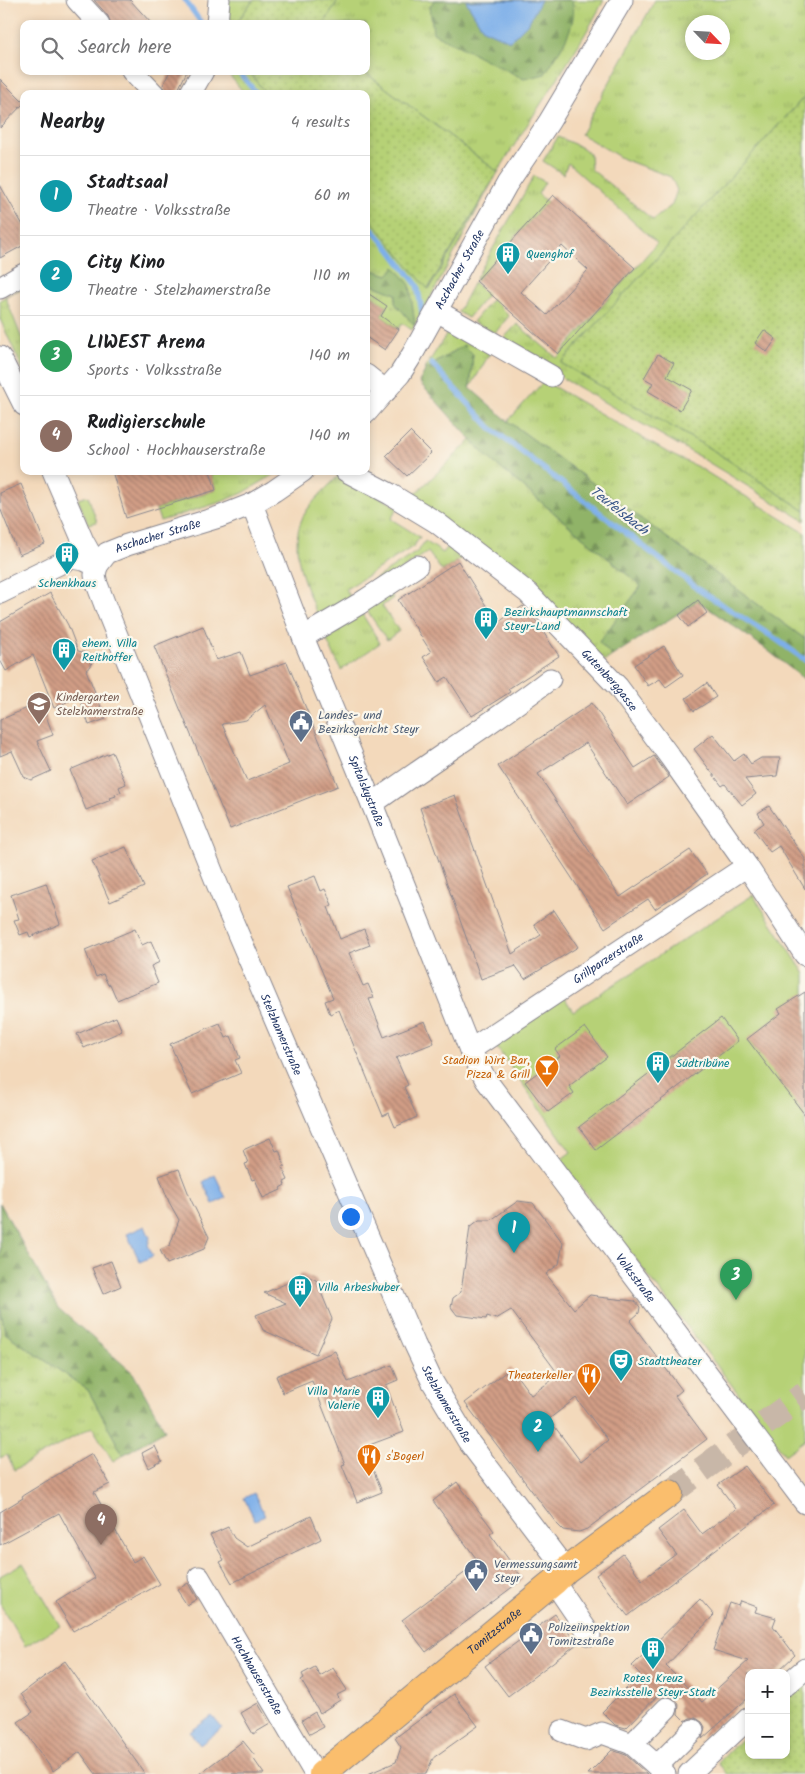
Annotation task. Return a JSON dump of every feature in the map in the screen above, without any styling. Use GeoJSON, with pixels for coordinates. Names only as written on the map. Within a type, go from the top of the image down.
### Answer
{"type":"FeatureCollection","features":[{"type":"Feature","properties":{"kind":"main road","name":"Tomitzstraße"},"geometry":{"type":"LineString","coordinates":[[322,1774],[560,1576],[670,1493]]}},
{"type":"Feature","properties":{"kind":"street"},"geometry":{"type":"LineString","coordinates":[[78,0],[96,20]]}},
{"type":"Feature","properties":{"kind":"street"},"geometry":{"type":"LineString","coordinates":[[217,20],[219,0]]}},
{"type":"Feature","properties":{"kind":"street","name":"Aschacher Straße"},"geometry":{"type":"LineString","coordinates":[[370,408],[386,391],[412,356],[506,184],[549,122],[622,0]]}},
{"type":"Feature","properties":{"kind":"street"},"geometry":{"type":"LineString","coordinates":[[136,75],[150,90]]}},
{"type":"Feature","properties":{"kind":"street"},"geometry":{"type":"LineString","coordinates":[[192,90],[201,75]]}},
{"type":"Feature","properties":{"kind":"street"},"geometry":{"type":"LineString","coordinates":[[0,288],[20,276]]}},
{"type":"Feature","properties":{"kind":"street"},"geometry":{"type":"LineString","coordinates":[[437,311],[551,376]]}},
{"type":"Feature","properties":{"kind":"street"},"geometry":{"type":"LineString","coordinates":[[0,357],[20,397]]}},
{"type":"Feature","properties":{"kind":"street"},"geometry":{"type":"LineString","coordinates":[[370,378],[386,391]]}},
{"type":"Feature","properties":{"kind":"street","name":"Stelzhamerstraße"},"geometry":{"type":"LineString","coordinates":[[55,475],[83,541],[97,566],[97,584],[105,606],[226,906],[428,1372],[468,1441],[560,1576],[590,1635]]}},
{"type":"Feature","properties":{"kind":"street","name":"Aschacher Straße"},"geometry":{"type":"LineString","coordinates":[[97,566],[107,553],[219,517],[252,504],[297,475]]}},
{"type":"Feature","properties":{"kind":"street","name":"Gutenberggasse"},"geometry":{"type":"LineString","coordinates":[[354,475],[390,494],[436,522],[528,593],[618,687],[670,757],[805,955]]}},
{"type":"Feature","properties":{"kind":"street","name":"Spitalskystraße"},"geometry":{"type":"LineString","coordinates":[[252,504],[303,637],[338,700],[372,804],[470,1050]]}},
{"type":"Feature","properties":{"kind":"street"},"geometry":{"type":"LineString","coordinates":[[0,593],[71,558],[84,560],[97,566]]}},
{"type":"Feature","properties":{"kind":"street"},"geometry":{"type":"LineString","coordinates":[[303,637],[359,604],[417,566]]}},
{"type":"Feature","properties":{"kind":"street"},"geometry":{"type":"LineString","coordinates":[[372,804],[443,753],[520,702],[550,679]]}},
{"type":"Feature","properties":{"kind":"street","name":"Grillparzerstraße"},"geometry":{"type":"LineString","coordinates":[[470,1050],[746,866]]}},
{"type":"Feature","properties":{"kind":"street","name":"Volksstraße"},"geometry":{"type":"LineString","coordinates":[[470,1050],[486,1080],[805,1503]]}},
{"type":"Feature","properties":{"kind":"street","name":"Hochhauserstraße"},"geometry":{"type":"LineString","coordinates":[[198,1577],[315,1774]]}},
{"type":"Feature","properties":{"kind":"street"},"geometry":{"type":"LineString","coordinates":[[790,1682],[805,1669]]}},
{"type":"Feature","properties":{"kind":"street"},"geometry":{"type":"LineString","coordinates":[[632,1744],[667,1708]]}},
{"type":"Feature","properties":{"kind":"street"},"geometry":{"type":"LineString","coordinates":[[689,1774],[745,1722]]}},
{"type":"Feature","properties":{"kind":"street"},"geometry":{"type":"LineString","coordinates":[[562,1731],[586,1740],[607,1727],[632,1744],[661,1770],[693,1730]]}},
{"type":"Feature","properties":{"kind":"green space"},"geometry":{"type":"Polygon","coordinates":[[[229,0],[253,0],[239,20],[228,20],[229,0]]]}},
{"type":"Feature","properties":{"kind":"green space"},"geometry":{"type":"Polygon","coordinates":[[[253,0],[338,0],[326,20],[239,20],[253,0]]]}},
{"type":"Feature","properties":{"kind":"green space"},"geometry":{"type":"Polygon","coordinates":[[[338,0],[604,0],[579,44],[498,172],[368,75],[370,75],[370,20],[326,20],[338,0]]]}},
{"type":"Feature","properties":{"kind":"green space"},"geometry":{"type":"Polygon","coordinates":[[[434,0],[572,0],[573,20],[566,39],[545,74],[524,79],[433,33],[430,7],[434,0]]]}},
{"type":"Feature","properties":{"kind":"green space"},"geometry":{"type":"Polygon","coordinates":[[[655,0],[805,0],[805,96],[561,363],[716,452],[805,511],[805,521],[698,456],[562,378],[551,366],[504,338],[517,324],[557,358],[657,243],[568,163],[563,174],[543,161],[558,137],[583,148],[590,154],[591,169],[653,220],[672,205],[677,190],[671,177],[623,159],[581,134],[655,0]]]}},
{"type":"Feature","properties":{"kind":"green space"},"geometry":{"type":"Polygon","coordinates":[[[229,75],[252,75],[263,90],[242,90],[229,75]]]}},
{"type":"Feature","properties":{"kind":"green space"},"geometry":{"type":"Polygon","coordinates":[[[252,75],[368,75],[498,172],[428,289],[370,219],[370,90],[263,90],[252,75]]]}},
{"type":"Feature","properties":{"kind":"green space"},"geometry":{"type":"Polygon","coordinates":[[[805,96],[805,511],[716,452],[561,363],[805,96]]]}},
{"type":"Feature","properties":{"kind":"green space"},"geometry":{"type":"Polygon","coordinates":[[[498,172],[415,325],[396,268],[388,275],[370,269],[370,219],[429,289],[498,172]]]}},
{"type":"Feature","properties":{"kind":"green space"},"geometry":{"type":"Polygon","coordinates":[[[534,176],[545,182],[538,194],[547,202],[476,281],[475,280],[534,176]]]}},
{"type":"Feature","properties":{"kind":"green space"},"geometry":{"type":"Polygon","coordinates":[[[395,267],[410,285],[415,326],[395,303],[396,294],[370,284],[370,269],[388,275],[395,267]]]}},
{"type":"Feature","properties":{"kind":"green space"},"geometry":{"type":"Polygon","coordinates":[[[474,282],[487,295],[468,318],[458,312],[474,282]]]}},
{"type":"Feature","properties":{"kind":"green space"},"geometry":{"type":"Polygon","coordinates":[[[370,284],[396,294],[395,303],[415,325],[412,330],[402,323],[399,329],[381,316],[387,306],[370,293],[370,284]]]}},
{"type":"Feature","properties":{"kind":"green space"},"geometry":{"type":"Polygon","coordinates":[[[5,297],[20,334],[20,363],[0,319],[0,300],[5,297]]]}},
{"type":"Feature","properties":{"kind":"green space"},"geometry":{"type":"Polygon","coordinates":[[[492,299],[509,316],[495,333],[473,322],[492,299]]]}},
{"type":"Feature","properties":{"kind":"green space"},"geometry":{"type":"Polygon","coordinates":[[[450,331],[454,331],[491,351],[470,388],[473,354],[464,345],[425,368],[450,331]]]}},
{"type":"Feature","properties":{"kind":"green space"},"geometry":{"type":"Polygon","coordinates":[[[464,345],[473,354],[470,388],[508,421],[805,639],[805,680],[766,649],[698,601],[612,656],[599,642],[641,586],[484,454],[419,382],[426,369],[464,345]]]}},
{"type":"Feature","properties":{"kind":"green space"},"geometry":{"type":"Polygon","coordinates":[[[544,381],[670,454],[698,467],[805,533],[805,639],[508,421],[544,381]]]}},
{"type":"Feature","properties":{"kind":"green space"},"geometry":{"type":"Polygon","coordinates":[[[471,440],[484,454],[641,586],[599,642],[612,656],[605,661],[411,498],[471,440]]]}},
{"type":"Feature","properties":{"kind":"green space"},"geometry":{"type":"Polygon","coordinates":[[[211,475],[273,475],[243,493],[221,502],[160,521],[156,509],[216,490],[211,475]]]}},
{"type":"Feature","properties":{"kind":"green space"},"geometry":{"type":"Polygon","coordinates":[[[339,475],[398,507],[391,519],[420,537],[414,546],[346,589],[352,601],[320,621],[300,566],[297,537],[300,523],[307,510],[339,475]]]}},
{"type":"Feature","properties":{"kind":"green space"},"geometry":{"type":"Polygon","coordinates":[[[88,496],[97,522],[88,524],[78,499],[88,496]]]}},
{"type":"Feature","properties":{"kind":"green space"},"geometry":{"type":"Polygon","coordinates":[[[425,541],[443,553],[452,542],[467,551],[458,561],[442,571],[428,552],[358,598],[355,592],[418,551],[425,541]]]}},
{"type":"Feature","properties":{"kind":"green space"},"geometry":{"type":"Polygon","coordinates":[[[388,589],[393,598],[382,606],[399,631],[387,640],[364,606],[388,589]]]}},
{"type":"Feature","properties":{"kind":"green space"},"geometry":{"type":"Polygon","coordinates":[[[359,609],[380,643],[341,670],[323,632],[359,609]]]}},
{"type":"Feature","properties":{"kind":"green space"},"geometry":{"type":"Polygon","coordinates":[[[753,895],[805,974],[805,1440],[785,1455],[560,1160],[571,1152],[495,1045],[564,997],[573,1011],[753,895]]]}},
{"type":"Feature","properties":{"kind":"green space"},"geometry":{"type":"Polygon","coordinates":[[[0,1203],[58,1308],[133,1373],[165,1430],[123,1455],[88,1390],[5,1333],[0,1306],[0,1203]]]}},
{"type":"Feature","properties":{"kind":"green space"},"geometry":{"type":"Polygon","coordinates":[[[0,1306],[5,1333],[88,1390],[123,1455],[113,1461],[92,1427],[14,1470],[7,1455],[0,1458],[0,1306]]]}},
{"type":"Feature","properties":{"kind":"green space"},"geometry":{"type":"Polygon","coordinates":[[[23,1563],[60,1626],[25,1646],[0,1604],[0,1576],[23,1563]]]}},
{"type":"Feature","properties":{"kind":"green space"},"geometry":{"type":"Polygon","coordinates":[[[805,1680],[805,1774],[727,1774],[718,1763],[745,1735],[745,1759],[790,1759],[790,1693],[805,1680]]]}},
{"type":"Feature","properties":{"kind":"water"},"geometry":{"type":"Polygon","coordinates":[[[541,0],[529,22],[510,41],[483,29],[466,1],[541,0]]]}},
{"type":"Feature","properties":{"kind":"water"},"geometry":{"type":"Polygon","coordinates":[[[215,1175],[226,1198],[213,1204],[203,1182],[215,1175]]]}},
{"type":"Feature","properties":{"kind":"water"},"geometry":{"type":"Polygon","coordinates":[[[145,1226],[150,1238],[148,1245],[153,1256],[140,1262],[127,1234],[145,1226]]]}},
{"type":"Feature","properties":{"kind":"water"},"geometry":{"type":"Polygon","coordinates":[[[254,1493],[265,1516],[255,1520],[244,1498],[254,1493]]]}},
{"type":"Feature","properties":{"kind":"water"},"geometry":{"type":"Polygon","coordinates":[[[212,1716],[222,1728],[200,1745],[190,1732],[212,1716]]]}},
{"type":"Feature","properties":{"kind":"building"},"geometry":{"type":"Polygon","coordinates":[[[94,0],[130,0],[148,20],[110,20],[94,0]]]}},
{"type":"Feature","properties":{"kind":"building"},"geometry":{"type":"Polygon","coordinates":[[[168,75],[185,75],[178,90],[165,90],[163,85],[168,75]]]}},
{"type":"Feature","properties":{"kind":"building"},"geometry":{"type":"Polygon","coordinates":[[[0,79],[20,99],[20,107],[0,128],[0,79]]]}},
{"type":"Feature","properties":{"kind":"building"},"geometry":{"type":"Polygon","coordinates":[[[0,185],[20,220],[20,247],[0,258],[0,185]]]}},
{"type":"Feature","properties":{"kind":"building","name":"Quenghof"},"geometry":{"type":"Polygon","coordinates":[[[553,195],[635,268],[558,354],[476,281],[553,195]],[[562,246],[521,292],[547,315],[588,270],[562,246]]]}},
{"type":"Feature","properties":{"kind":"building"},"geometry":{"type":"Polygon","coordinates":[[[370,295],[387,306],[381,316],[399,329],[385,350],[370,340],[370,295]]]}},
{"type":"Feature","properties":{"kind":"building"},"geometry":{"type":"Polygon","coordinates":[[[764,330],[776,339],[767,352],[755,343],[764,330]]]}},
{"type":"Feature","properties":{"kind":"building"},"geometry":{"type":"Polygon","coordinates":[[[658,354],[674,363],[667,376],[692,390],[680,410],[648,391],[653,383],[644,378],[658,354]]]}},
{"type":"Feature","properties":{"kind":"building"},"geometry":{"type":"Polygon","coordinates":[[[410,432],[431,453],[407,476],[386,456],[410,432]]]}},
{"type":"Feature","properties":{"kind":"building"},"geometry":{"type":"Polygon","coordinates":[[[113,475],[211,475],[216,490],[126,518],[113,475]]]}},
{"type":"Feature","properties":{"kind":"building"},"geometry":{"type":"Polygon","coordinates":[[[21,484],[45,544],[19,555],[0,508],[0,493],[21,484]]]}},
{"type":"Feature","properties":{"kind":"building","name":"Bezirkshauptmannschaft Steyr-Land"},"geometry":{"type":"Polygon","coordinates":[[[458,561],[497,623],[523,606],[534,618],[559,656],[508,689],[510,692],[472,716],[447,677],[439,682],[423,657],[431,652],[398,600],[458,561]]]}},
{"type":"Feature","properties":{"kind":"building"},"geometry":{"type":"Polygon","coordinates":[[[50,593],[68,625],[78,651],[91,656],[91,666],[86,670],[106,719],[89,725],[79,696],[54,708],[33,655],[6,671],[0,660],[0,622],[50,593]]]}},
{"type":"Feature","properties":{"kind":"building"},"geometry":{"type":"Polygon","coordinates":[[[698,600],[707,613],[688,627],[679,615],[698,600]]]}},
{"type":"Feature","properties":{"kind":"building","name":"Landes- und Bezirksgericht Steyr"},"geometry":{"type":"Polygon","coordinates":[[[203,626],[216,660],[241,652],[250,675],[287,662],[338,786],[230,829],[154,646],[203,626]],[[265,705],[246,720],[222,724],[247,781],[289,764],[265,705]]]}},
{"type":"Feature","properties":{"kind":"building"},"geometry":{"type":"Polygon","coordinates":[[[664,646],[683,675],[666,687],[660,679],[648,686],[634,665],[664,646]]]}},
{"type":"Feature","properties":{"kind":"building"},"geometry":{"type":"Polygon","coordinates":[[[707,683],[716,697],[694,711],[686,698],[707,683]]]}},
{"type":"Feature","properties":{"kind":"building"},"geometry":{"type":"Polygon","coordinates":[[[41,702],[53,735],[37,741],[51,771],[31,780],[24,777],[12,751],[0,756],[0,720],[41,702]]]}},
{"type":"Feature","properties":{"kind":"building"},"geometry":{"type":"Polygon","coordinates":[[[592,703],[635,768],[654,756],[669,777],[627,805],[586,743],[538,774],[620,897],[690,850],[707,874],[655,909],[648,899],[605,928],[498,766],[592,703]]]}},
{"type":"Feature","properties":{"kind":"building"},"geometry":{"type":"Polygon","coordinates":[[[713,734],[734,761],[744,754],[751,764],[761,758],[780,758],[777,776],[745,779],[756,794],[742,805],[725,784],[722,786],[694,749],[713,734]]]}},
{"type":"Feature","properties":{"kind":"building"},"geometry":{"type":"Polygon","coordinates":[[[112,752],[126,784],[119,787],[121,792],[110,798],[111,800],[86,810],[70,770],[112,752]]]}},
{"type":"Feature","properties":{"kind":"building"},"geometry":{"type":"Polygon","coordinates":[[[455,795],[512,954],[541,935],[534,924],[554,910],[578,947],[525,979],[516,966],[481,979],[420,808],[455,795]]]}},
{"type":"Feature","properties":{"kind":"building"},"geometry":{"type":"Polygon","coordinates":[[[769,806],[805,859],[805,889],[779,846],[770,852],[754,830],[764,823],[758,813],[769,806]]]}},
{"type":"Feature","properties":{"kind":"building"},"geometry":{"type":"Polygon","coordinates":[[[126,847],[144,887],[110,902],[92,861],[126,847]]]}},
{"type":"Feature","properties":{"kind":"building"},"geometry":{"type":"Polygon","coordinates":[[[315,876],[321,891],[325,889],[332,905],[328,907],[340,939],[364,929],[370,945],[349,953],[363,986],[368,984],[374,998],[369,999],[384,1037],[425,1021],[434,1043],[396,1058],[408,1085],[404,1087],[417,1117],[395,1127],[389,1113],[383,1116],[339,1010],[330,1014],[325,1001],[333,998],[287,887],[315,876]]]}},
{"type":"Feature","properties":{"kind":"building"},"geometry":{"type":"Polygon","coordinates":[[[46,883],[60,924],[30,937],[28,932],[20,935],[14,920],[19,919],[11,895],[46,883]]]}},
{"type":"Feature","properties":{"kind":"building"},"geometry":{"type":"Polygon","coordinates":[[[135,929],[142,945],[151,941],[160,962],[151,966],[158,983],[117,1000],[103,974],[96,977],[85,950],[135,929]]]}},
{"type":"Feature","properties":{"kind":"building"},"geometry":{"type":"Polygon","coordinates":[[[805,992],[805,1115],[747,1039],[781,1013],[778,1009],[805,992]]]}},
{"type":"Feature","properties":{"kind":"building"},"geometry":{"type":"Polygon","coordinates":[[[116,1017],[122,1031],[84,1048],[77,1034],[116,1017]]]}},
{"type":"Feature","properties":{"kind":"building","name":"Südtribüne"},"geometry":{"type":"Polygon","coordinates":[[[721,1018],[738,1041],[596,1150],[579,1127],[721,1018]]]}},
{"type":"Feature","properties":{"kind":"building"},"geometry":{"type":"Polygon","coordinates":[[[220,1023],[226,1038],[231,1036],[240,1058],[235,1060],[241,1073],[192,1094],[170,1044],[220,1023]]]}},
{"type":"Feature","properties":{"kind":"building"},"geometry":{"type":"Polygon","coordinates":[[[585,1027],[607,1057],[569,1086],[574,1093],[548,1112],[525,1082],[560,1056],[555,1049],[585,1027]]]}},
{"type":"Feature","properties":{"kind":"building"},"geometry":{"type":"Polygon","coordinates":[[[270,1138],[276,1151],[279,1150],[285,1166],[282,1167],[288,1180],[284,1182],[285,1185],[280,1188],[281,1190],[263,1198],[255,1179],[252,1180],[245,1164],[248,1163],[243,1150],[270,1138]]]}},
{"type":"Feature","properties":{"kind":"building"},"geometry":{"type":"Polygon","coordinates":[[[179,1169],[191,1200],[209,1237],[204,1249],[167,1264],[160,1250],[170,1245],[179,1220],[169,1202],[159,1176],[179,1169]]]}},
{"type":"Feature","properties":{"kind":"building"},"geometry":{"type":"Polygon","coordinates":[[[518,1201],[533,1203],[563,1243],[559,1264],[546,1274],[574,1309],[590,1295],[635,1301],[640,1307],[639,1313],[630,1321],[682,1390],[675,1396],[707,1439],[587,1529],[579,1532],[563,1530],[557,1524],[465,1403],[511,1368],[531,1395],[559,1375],[511,1310],[496,1319],[487,1316],[486,1319],[457,1315],[451,1307],[453,1298],[461,1292],[470,1227],[479,1220],[491,1220],[518,1201]],[[576,1398],[549,1419],[581,1462],[608,1440],[576,1398]]]}},
{"type":"Feature","properties":{"kind":"building"},"geometry":{"type":"Polygon","coordinates":[[[111,1261],[121,1286],[103,1294],[92,1268],[111,1261]]]}},
{"type":"Feature","properties":{"kind":"building","name":"Villa Arbeshuber"},"geometry":{"type":"Polygon","coordinates":[[[301,1273],[316,1280],[332,1319],[316,1354],[263,1330],[256,1315],[286,1303],[264,1293],[299,1278],[301,1273]]]}},
{"type":"Feature","properties":{"kind":"building"},"geometry":{"type":"Polygon","coordinates":[[[335,1351],[348,1382],[392,1365],[398,1380],[386,1385],[404,1432],[364,1447],[382,1492],[357,1502],[342,1465],[345,1464],[312,1381],[283,1393],[276,1376],[335,1351]]]}},
{"type":"Feature","properties":{"kind":"building"},"geometry":{"type":"Polygon","coordinates":[[[155,1446],[162,1461],[149,1468],[142,1453],[155,1446]]]}},
{"type":"Feature","properties":{"kind":"building"},"geometry":{"type":"Polygon","coordinates":[[[92,1454],[110,1484],[94,1492],[133,1562],[143,1556],[160,1584],[73,1631],[56,1602],[95,1578],[59,1513],[0,1545],[0,1512],[23,1498],[22,1496],[92,1454]]]}},
{"type":"Feature","properties":{"kind":"building"},"geometry":{"type":"Polygon","coordinates":[[[745,1466],[774,1505],[628,1616],[596,1575],[623,1554],[642,1580],[676,1554],[658,1530],[684,1510],[702,1534],[736,1509],[718,1485],[745,1466]]]}},
{"type":"Feature","properties":{"kind":"building"},"geometry":{"type":"Polygon","coordinates":[[[457,1482],[494,1531],[490,1534],[523,1579],[426,1652],[402,1620],[479,1562],[433,1501],[457,1482]]]}},
{"type":"Feature","properties":{"kind":"building"},"geometry":{"type":"Polygon","coordinates":[[[311,1516],[321,1539],[232,1583],[220,1562],[224,1560],[210,1535],[228,1527],[234,1538],[247,1547],[311,1516]]]}},
{"type":"Feature","properties":{"kind":"building"},"geometry":{"type":"Polygon","coordinates":[[[188,1583],[197,1599],[187,1605],[177,1590],[188,1583]]]}},
{"type":"Feature","properties":{"kind":"building","name":"Rotes Kreuz Bezirksstelle Steyr-Stadt"},"geometry":{"type":"Polygon","coordinates":[[[700,1599],[714,1615],[666,1666],[702,1702],[748,1661],[713,1650],[730,1603],[739,1606],[741,1601],[757,1607],[755,1612],[776,1618],[773,1626],[795,1655],[780,1669],[745,1669],[745,1701],[702,1739],[705,1727],[702,1722],[696,1718],[690,1718],[685,1721],[678,1714],[679,1705],[676,1699],[670,1696],[662,1697],[659,1694],[626,1728],[615,1725],[602,1712],[640,1674],[632,1666],[700,1599]]]}},
{"type":"Feature","properties":{"kind":"building","name":"Polizeiinspektion Tomitzstraße"},"geometry":{"type":"Polygon","coordinates":[[[555,1614],[577,1644],[508,1696],[485,1666],[555,1614]]]}},
{"type":"Feature","properties":{"kind":"building"},"geometry":{"type":"Polygon","coordinates":[[[65,1661],[145,1774],[96,1774],[80,1752],[53,1771],[18,1722],[33,1712],[21,1694],[65,1661]]]}},
{"type":"Feature","properties":{"kind":"building"},"geometry":{"type":"Polygon","coordinates":[[[315,1667],[320,1676],[333,1668],[347,1690],[337,1695],[340,1700],[320,1713],[301,1680],[304,1678],[302,1674],[315,1667]]]}},
{"type":"Feature","properties":{"kind":"building"},"geometry":{"type":"Polygon","coordinates":[[[454,1694],[478,1726],[433,1758],[426,1774],[368,1774],[396,1762],[401,1747],[395,1738],[454,1694]]]}},
{"type":"Feature","properties":{"kind":"building"},"geometry":{"type":"Polygon","coordinates":[[[258,1703],[270,1724],[253,1734],[241,1713],[258,1703]]]}},
{"type":"Feature","properties":{"kind":"building"},"geometry":{"type":"Polygon","coordinates":[[[315,1712],[323,1727],[310,1734],[302,1720],[315,1712]]]}},
{"type":"Feature","properties":{"kind":"building"},"geometry":{"type":"Polygon","coordinates":[[[243,1741],[255,1756],[253,1758],[264,1774],[199,1774],[243,1741]]]}},
{"type":"Feature","properties":{"kind":"building"},"geometry":{"type":"Polygon","coordinates":[[[612,1750],[626,1755],[647,1774],[588,1774],[612,1750]]]}},
{"type":"Feature","properties":{"kind":"waterway","name":"Teufelsbach"},"geometry":{"type":"LineString","coordinates":[[185,0],[199,20]]}},
{"type":"Feature","properties":{"kind":"waterway","name":"Teufelsbach"},"geometry":{"type":"LineString","coordinates":[[241,75],[254,90]]}},
{"type":"Feature","properties":{"kind":"waterway","name":"Teufelsbach"},"geometry":{"type":"LineString","coordinates":[[370,227],[417,285],[424,322]]}},
{"type":"Feature","properties":{"kind":"waterway","name":"Teufelsbach"},"geometry":{"type":"LineString","coordinates":[[432,364],[491,428],[702,592],[776,639],[805,660]]}},
{"type":"Feature","properties":{"kind":"tunnel"},"geometry":{"type":"LineString","coordinates":[[670,1493],[805,1394]]}},
{"type":"Feature","properties":{"kind":"place","name":"Quenghof"},"geometry":{"type":"Point","coordinates":[508,275]}},
{"type":"Feature","properties":{"kind":"place","name":"Schenkhaus"},"geometry":{"type":"Point","coordinates":[67,575]}},
{"type":"Feature","properties":{"kind":"place","name":"Bezirkshauptmannschaft Steyr-Land"},"geometry":{"type":"Point","coordinates":[486,640]}},
{"type":"Feature","properties":{"kind":"place","name":"ehem. Villa Reithoffer"},"geometry":{"type":"Point","coordinates":[64,671]}},
{"type":"Feature","properties":{"kind":"place","name":"Kindergarten Stelzhamerstraße"},"geometry":{"type":"Point","coordinates":[39,725]}},
{"type":"Feature","properties":{"kind":"place","name":"Landes- und Bezirksgericht Steyr"},"geometry":{"type":"Point","coordinates":[301,743]}},
{"type":"Feature","properties":{"kind":"place","name":"Südtribüne"},"geometry":{"type":"Point","coordinates":[658,1084]}},
{"type":"Feature","properties":{"kind":"place","name":"Stadion Wirt Bar, Pizza & Grill"},"geometry":{"type":"Point","coordinates":[547,1088]}},
{"type":"Feature","properties":{"kind":"place","name":"Stadtsaal"},"geometry":{"type":"Point","coordinates":[514,1253]}},
{"type":"Feature","properties":{"kind":"place","name":"LIWEST Arena"},"geometry":{"type":"Point","coordinates":[736,1300]}},
{"type":"Feature","properties":{"kind":"place","name":"Villa Arbeshuber"},"geometry":{"type":"Point","coordinates":[300,1308]}},
{"type":"Feature","properties":{"kind":"place","name":"Stadttheater"},"geometry":{"type":"Point","coordinates":[621,1382]}},
{"type":"Feature","properties":{"kind":"place","name":"Theaterkeller"},"geometry":{"type":"Point","coordinates":[589,1396]}},
{"type":"Feature","properties":{"kind":"place","name":"Villa Marie Valerie"},"geometry":{"type":"Point","coordinates":[378,1419]}},
{"type":"Feature","properties":{"kind":"place","name":"City Kino"},"geometry":{"type":"Point","coordinates":[538,1452]}},
{"type":"Feature","properties":{"kind":"place","name":"s'Bogerl"},"geometry":{"type":"Point","coordinates":[369,1477]}},
{"type":"Feature","properties":{"kind":"place","name":"Rudigierschule"},"geometry":{"type":"Point","coordinates":[101,1545]}},
{"type":"Feature","properties":{"kind":"place","name":"Vermessungsamt Steyr"},"geometry":{"type":"Point","coordinates":[476,1592]}},
{"type":"Feature","properties":{"kind":"place","name":"Polizeiinspektion Tomitzstraße"},"geometry":{"type":"Point","coordinates":[531,1655]}},
{"type":"Feature","properties":{"kind":"place","name":"Rotes Kreuz Bezirksstelle Steyr-Stadt"},"geometry":{"type":"Point","coordinates":[653,1670]}}]}
